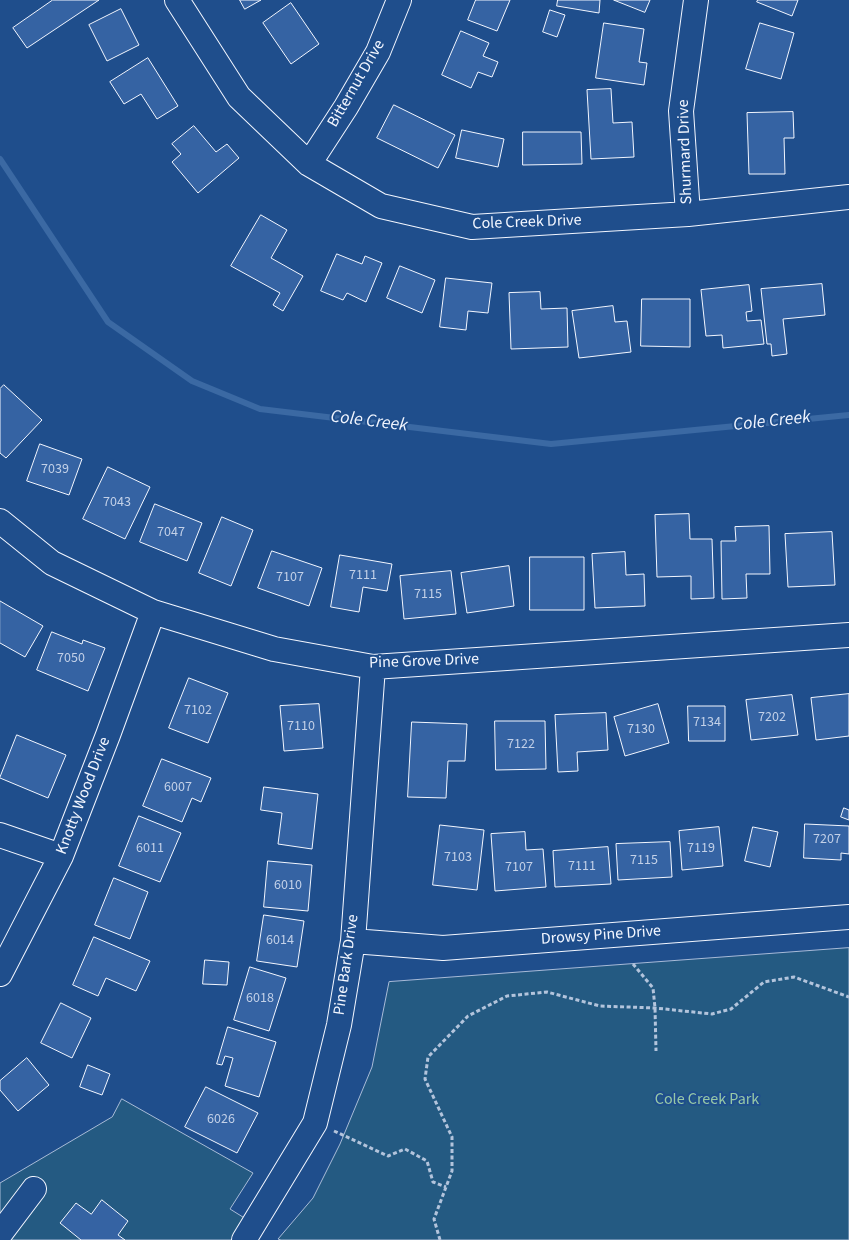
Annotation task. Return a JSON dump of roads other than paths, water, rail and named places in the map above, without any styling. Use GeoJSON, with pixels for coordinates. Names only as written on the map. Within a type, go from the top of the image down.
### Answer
{"type":"FeatureCollection","features":[{"type":"Feature","properties":{"kind":"street","name":"Cole Creek Drive"},"geometry":{"type":"LineString","coordinates":[[177,0],[239,98],[309,164],[382,206],[472,227],[688,214],[849,197]]}},
{"type":"Feature","properties":{"kind":"street","name":"Bitternut Drive"},"geometry":{"type":"LineString","coordinates":[[309,164],[346,107],[378,52],[398,0]]}},
{"type":"Feature","properties":{"kind":"street","name":"Shurmard Drive"},"geometry":{"type":"LineString","coordinates":[[688,214],[681,111],[696,0]]}},
{"type":"Feature","properties":{"kind":"street","name":"Pine Grove Drive"},"geometry":{"type":"LineString","coordinates":[[0,521],[52,563],[153,612],[274,649],[373,667],[849,635]]}},
{"type":"Feature","properties":{"kind":"street","name":"Knotty Wood Drive"},"geometry":{"type":"LineString","coordinates":[[0,974],[61,856],[153,612]]}},
{"type":"Feature","properties":{"kind":"street","name":"Pine Bark Drive"},"geometry":{"type":"LineString","coordinates":[[244,1240],[315,1123],[339,1025],[353,941],[373,667]]}},
{"type":"Feature","properties":{"kind":"street"},"geometry":{"type":"LineString","coordinates":[[0,835],[61,856]]}},
{"type":"Feature","properties":{"kind":"street","name":"Drowsy Pine Drive"},"geometry":{"type":"LineString","coordinates":[[353,941],[443,948],[849,917]]}},
{"type":"Feature","properties":{"kind":"street"},"geometry":{"type":"LineString","coordinates":[[0,1234],[34,1189]]}},
{"type":"Feature","properties":{"kind":"waterway","name":"Cole Creek"},"geometry":{"type":"LineString","coordinates":[[0,159],[108,322],[192,381],[260,409],[551,444],[849,415]]}},
{"type":"Feature","properties":{"kind":"park label","name":"Cole Creek Park"},"geometry":{"type":"Point","coordinates":[707,1100]}}]}
